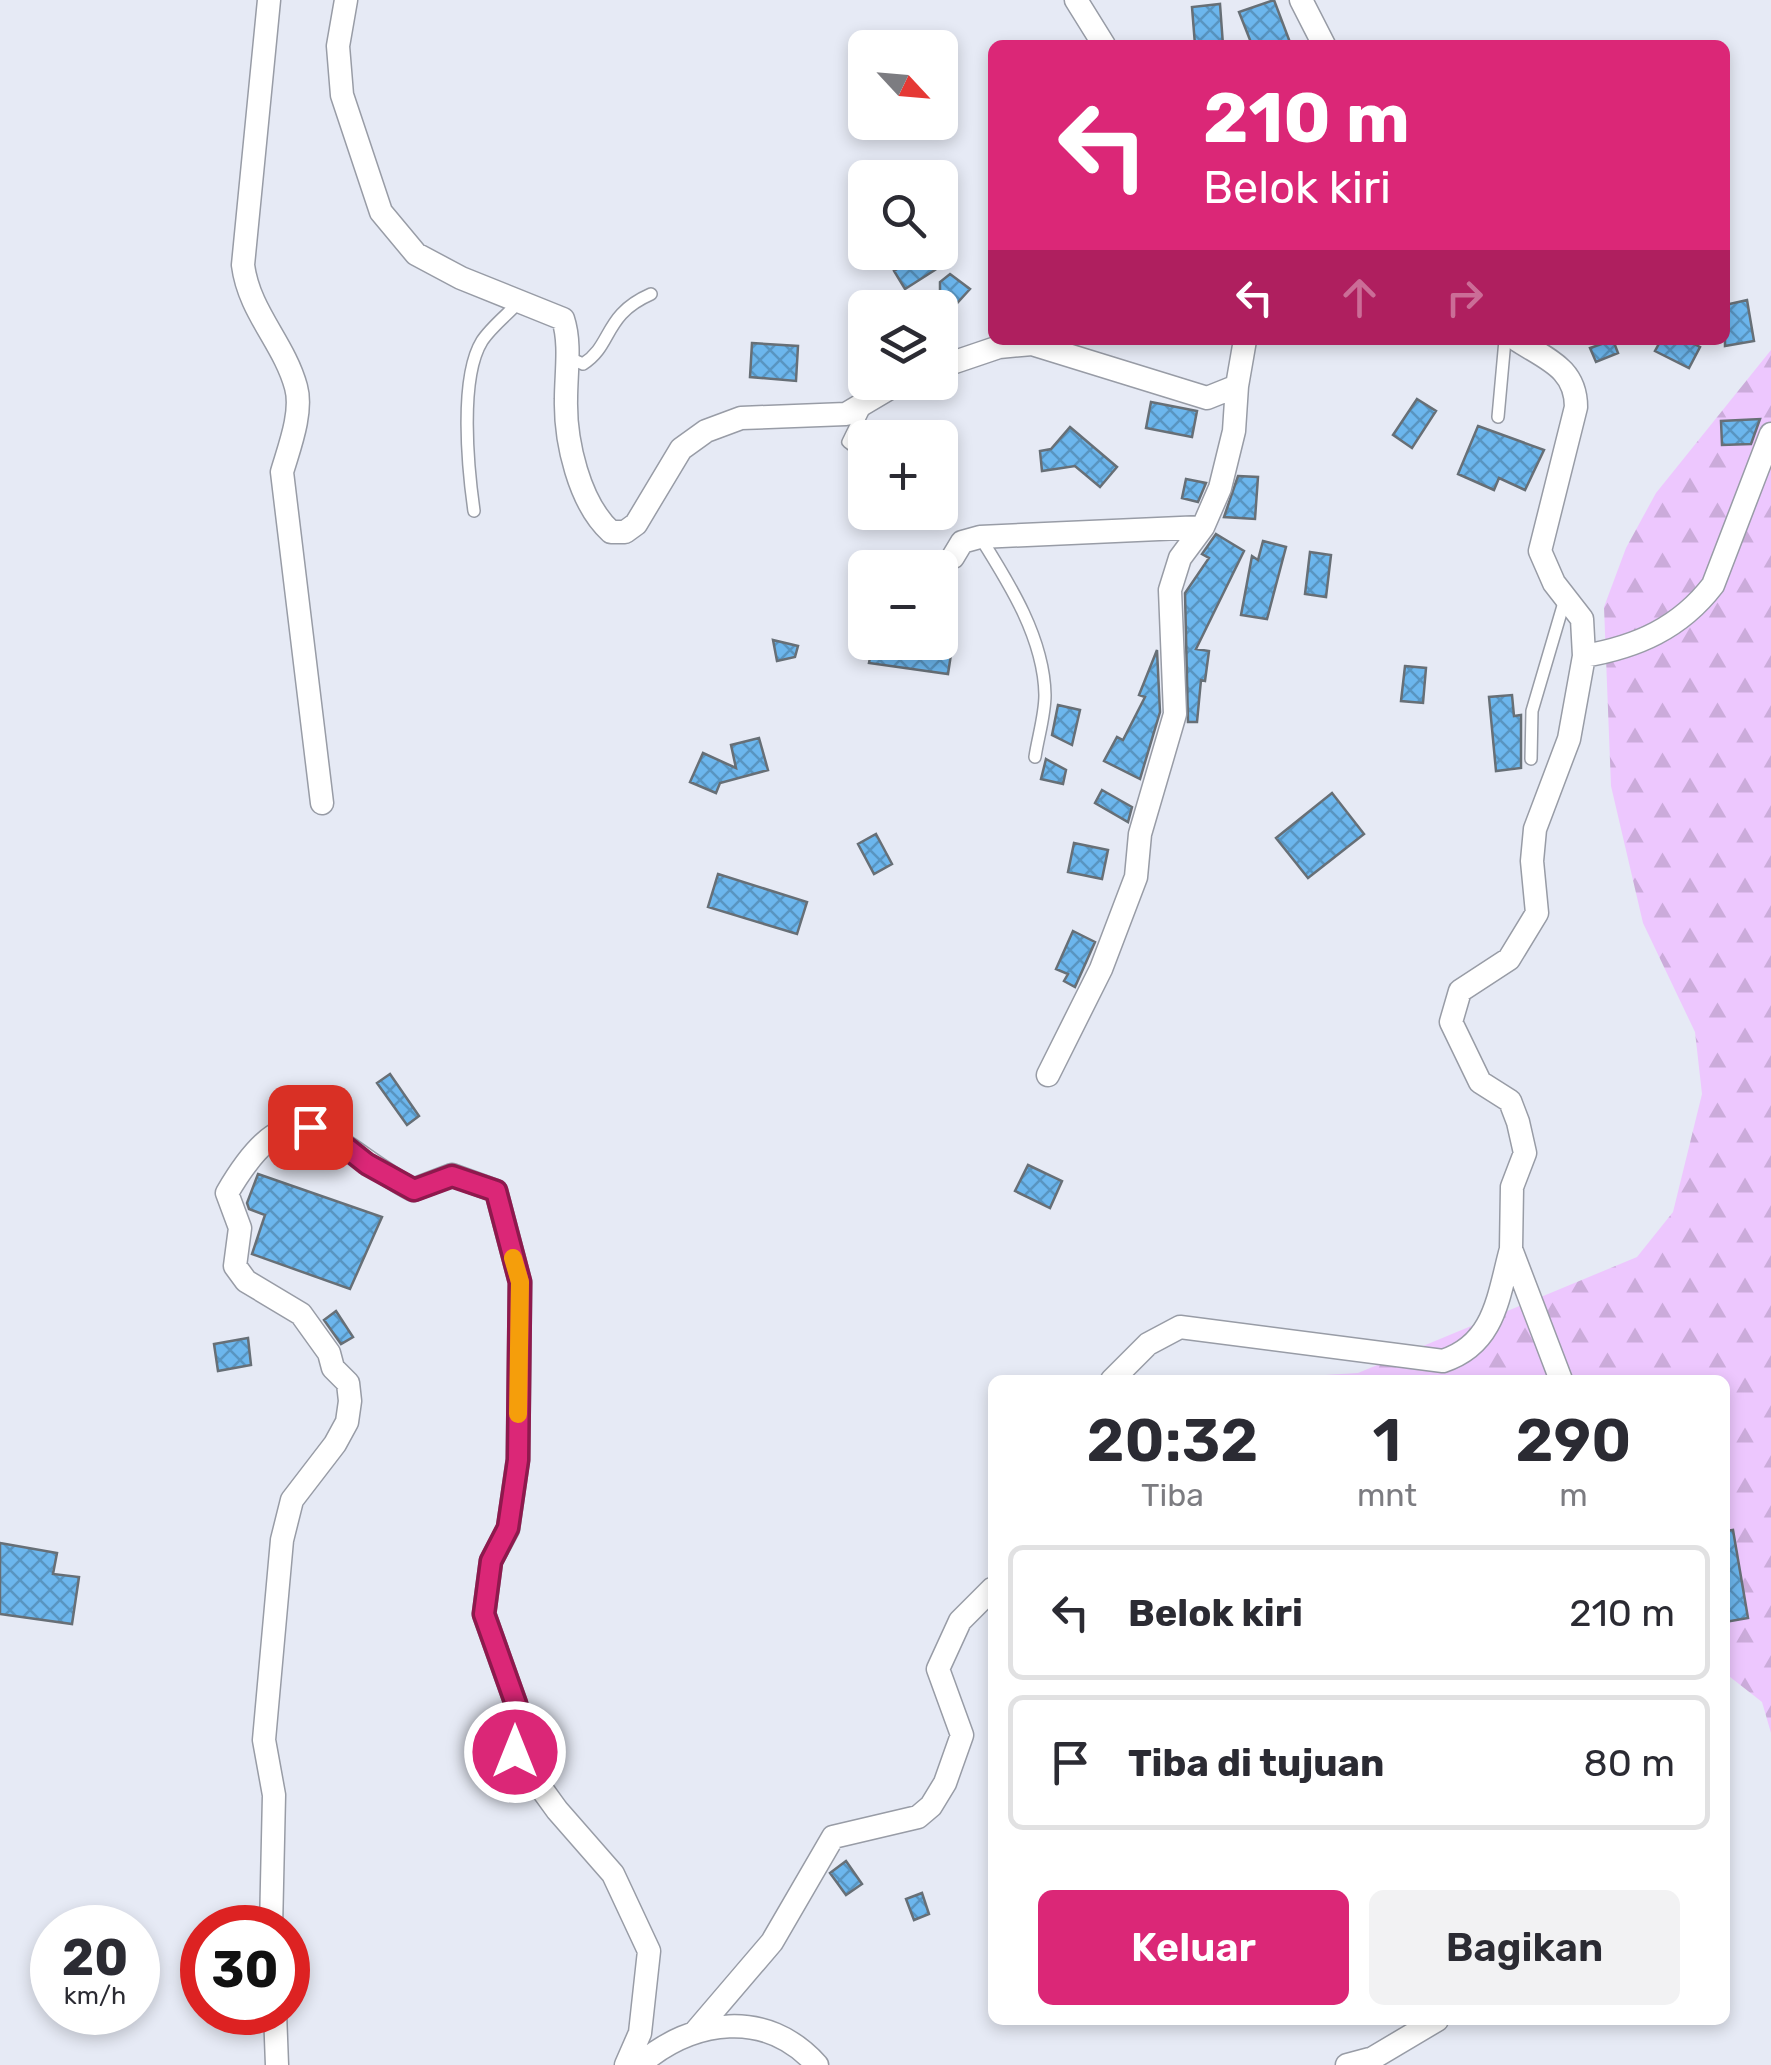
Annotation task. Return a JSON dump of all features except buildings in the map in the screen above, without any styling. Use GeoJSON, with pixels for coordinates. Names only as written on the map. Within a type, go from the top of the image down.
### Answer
{"type":"FeatureCollection","features":[{"type":"Feature","properties":{"kind":"street"},"geometry":{"type":"LineString","coordinates":[[270,0],[243,266],[253,306],[297,390],[292,436],[282,472],[322,803]]}},
{"type":"Feature","properties":{"kind":"street"},"geometry":{"type":"LineString","coordinates":[[346,0],[338,46],[342,95],[381,212],[416,254],[563,319],[568,436],[600,522],[611,532],[625,532],[636,524],[681,449],[706,431],[742,418],[846,414],[874,400]]}},
{"type":"Feature","properties":{"kind":"street"},"geometry":{"type":"LineString","coordinates":[[1076,0],[1101,40]]}},
{"type":"Feature","properties":{"kind":"street"},"geometry":{"type":"LineString","coordinates":[[1301,0],[1321,40]]}},
{"type":"Feature","properties":{"kind":"street"},"geometry":{"type":"LineString","coordinates":[[958,361],[999,347],[1021,345]]}},
{"type":"Feature","properties":{"kind":"street"},"geometry":{"type":"LineString","coordinates":[[1035,345],[1206,398],[1237,386]]}},
{"type":"Feature","properties":{"kind":"street"},"geometry":{"type":"LineString","coordinates":[[1048,1075],[1102,969],[1136,877],[1140,834],[1174,714],[1170,590],[1180,558],[1202,528],[1228,463],[1244,345]]}},
{"type":"Feature","properties":{"kind":"street"},"geometry":{"type":"LineString","coordinates":[[1117,1375],[1148,1344],[1180,1327],[1443,1361],[1468,1353],[1484,1334],[1511,1250],[1512,1187],[1525,1153],[1510,1101],[1480,1082],[1466,1059],[1451,1022],[1452,1005],[1460,991],[1509,959],[1537,913],[1532,860],[1535,828],[1568,739],[1586,629],[1540,551],[1576,407],[1576,389],[1568,374],[1524,345]]}},
{"type":"Feature","properties":{"kind":"street"},"geometry":{"type":"LineString","coordinates":[[1584,656],[1620,650],[1670,628],[1697,606],[1713,585],[1771,434]]}},
{"type":"Feature","properties":{"kind":"street"},"geometry":{"type":"LineString","coordinates":[[957,550],[962,542],[980,537],[1202,528]]}},
{"type":"Feature","properties":{"kind":"street"},"geometry":{"type":"LineString","coordinates":[[272,1905],[274,1795],[264,1740],[282,1540],[292,1500],[322,1467],[347,1422],[350,1401],[348,1384],[332,1368],[328,1353],[301,1314],[246,1281],[235,1266],[240,1228],[227,1193],[246,1160],[263,1143],[284,1132],[310,1127],[324,1130],[367,1164],[414,1190],[452,1176],[496,1191],[520,1282],[518,1460],[508,1528],[491,1561],[484,1614],[516,1704],[515,1752],[557,1810],[613,1874],[649,1951],[640,2033],[626,2065]]}},
{"type":"Feature","properties":{"kind":"street"},"geometry":{"type":"LineString","coordinates":[[1511,1250],[1560,1375]]}},
{"type":"Feature","properties":{"kind":"street"},"geometry":{"type":"LineString","coordinates":[[696,2031],[772,1942],[833,1837],[918,1817],[931,1806],[945,1783],[962,1734],[938,1669],[960,1621],[988,1592]]}},
{"type":"Feature","properties":{"kind":"street"},"geometry":{"type":"LineString","coordinates":[[639,2065],[666,2043],[696,2031],[727,2025],[769,2029],[817,2065]]}},
{"type":"Feature","properties":{"kind":"street"},"geometry":{"type":"LineString","coordinates":[[1346,2065],[1373,2058],[1429,2025]]}},
{"type":"Feature","properties":{"kind":"street"},"geometry":{"type":"LineString","coordinates":[[275,2035],[277,2065]]}},
{"type":"Feature","properties":{"kind":"lane"},"geometry":{"type":"LineString","coordinates":[[566,356],[582,364],[591,359],[618,314],[651,294]]}},
{"type":"Feature","properties":{"kind":"lane"},"geometry":{"type":"LineString","coordinates":[[474,512],[468,444],[474,366],[481,342],[520,302]]}},
{"type":"Feature","properties":{"kind":"lane"},"geometry":{"type":"LineString","coordinates":[[1498,418],[1505,345]]}},
{"type":"Feature","properties":{"kind":"lane"},"geometry":{"type":"LineString","coordinates":[[858,420],[864,407]]}},
{"type":"Feature","properties":{"kind":"lane"},"geometry":{"type":"LineString","coordinates":[[980,537],[1008,582],[1034,639],[1044,694],[1035,757]]}},
{"type":"Feature","properties":{"kind":"lane"},"geometry":{"type":"LineString","coordinates":[[1531,759],[1532,711],[1565,599]]}},
{"type":"Feature","properties":{"kind":"green space"},"geometry":{"type":"Polygon","coordinates":[[[1771,350],[1771,1733],[1762,1702],[1730,1677],[1730,1375],[1324,1375],[1358,1373],[1637,1257],[1673,1212],[1702,1094],[1695,1032],[1643,923],[1611,786],[1604,607],[1626,548],[1656,493],[1771,350]]]}},
{"type":"Feature","properties":{"kind":"slow traffic"},"geometry":{"type":"LineString","coordinates":[[513,1258],[520,1282],[518,1414]]}},
{"type":"Feature","properties":{"kind":"route"},"geometry":{"type":"LineString","coordinates":[[310,1127],[324,1130],[367,1164],[414,1190],[452,1176],[496,1191],[520,1282],[518,1460],[508,1528],[491,1561],[484,1614],[516,1704],[515,1752]]}}]}
